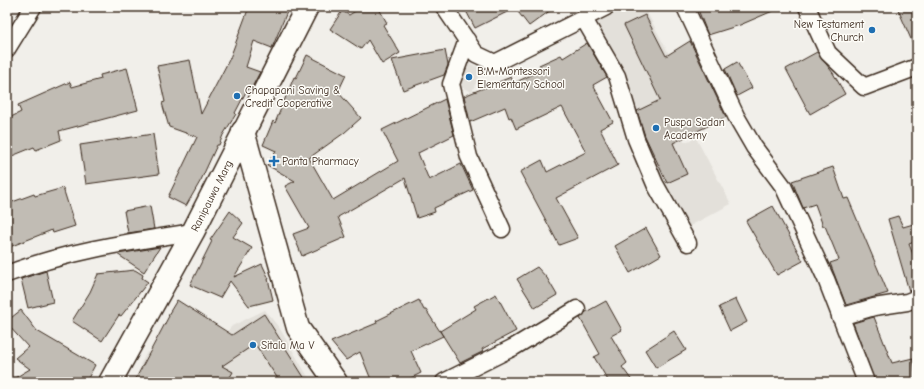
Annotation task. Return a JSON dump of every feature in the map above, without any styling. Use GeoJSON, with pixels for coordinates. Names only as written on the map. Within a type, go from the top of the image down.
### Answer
{"type":"FeatureCollection","features":[{"type":"Feature","properties":{"kind":"main road","name":"Ranipauwa Marg"},"geometry":{"type":"LineString","coordinates":[[110,382],[193,232],[307,7]]}},
{"type":"Feature","properties":{"kind":"main road"},"geometry":{"type":"LineString","coordinates":[[243,131],[298,328],[336,382]]}},
{"type":"Feature","properties":{"kind":"street"},"geometry":{"type":"LineString","coordinates":[[7,49],[33,7]]}},
{"type":"Feature","properties":{"kind":"street"},"geometry":{"type":"LineString","coordinates":[[444,7],[476,54],[495,63],[606,7]]}},
{"type":"Feature","properties":{"kind":"street"},"geometry":{"type":"LineString","coordinates":[[685,7],[736,116],[754,147],[784,186],[826,279],[866,382]]}},
{"type":"Feature","properties":{"kind":"street"},"geometry":{"type":"LineString","coordinates":[[807,7],[828,53],[864,87],[917,67]]}},
{"type":"Feature","properties":{"kind":"street"},"geometry":{"type":"LineString","coordinates":[[584,18],[617,76],[636,139],[655,184],[688,243]]}},
{"type":"Feature","properties":{"kind":"street"},"geometry":{"type":"LineString","coordinates":[[467,40],[451,84],[469,157],[502,229]]}},
{"type":"Feature","properties":{"kind":"street"},"geometry":{"type":"LineString","coordinates":[[7,274],[30,265],[76,252],[193,232]]}},
{"type":"Feature","properties":{"kind":"street"},"geometry":{"type":"LineString","coordinates":[[840,317],[874,307],[907,302],[917,298]]}},
{"type":"Feature","properties":{"kind":"street"},"geometry":{"type":"LineString","coordinates":[[444,382],[514,347],[577,309]]}},
{"type":"Feature","properties":{"kind":"shaded area","name":"Puspa Sadan Academy"},"geometry":{"type":"Polygon","coordinates":[[[625,7],[644,7],[677,69],[667,111],[685,142],[696,138],[731,204],[686,228],[663,190],[593,24],[625,7]]]}},
{"type":"Feature","properties":{"kind":"shaded area","name":"B.M Montessori Elementary School"},"geometry":{"type":"Polygon","coordinates":[[[467,62],[482,69],[472,92],[456,85],[467,62]]]}},
{"type":"Feature","properties":{"kind":"shaded area","name":"Sitala Ma V"},"geometry":{"type":"Polygon","coordinates":[[[265,310],[280,329],[311,382],[172,382],[140,365],[147,352],[192,377],[217,343],[232,326],[265,310]]]}},
{"type":"Feature","properties":{"kind":"building"},"geometry":{"type":"Polygon","coordinates":[[[249,7],[289,7],[272,48],[254,41],[246,67],[260,72],[251,89],[248,88],[235,113],[236,114],[223,135],[219,145],[217,145],[201,180],[186,206],[168,197],[197,137],[169,127],[162,103],[165,102],[157,66],[190,60],[201,114],[230,58],[249,7]]]}},
{"type":"Feature","properties":{"kind":"building"},"geometry":{"type":"Polygon","coordinates":[[[362,7],[378,7],[387,23],[383,25],[400,53],[382,64],[368,40],[361,49],[330,29],[342,11],[349,15],[362,7]]]}},
{"type":"Feature","properties":{"kind":"building"},"geometry":{"type":"Polygon","coordinates":[[[464,7],[555,7],[529,26],[515,8],[475,28],[464,7]]]}},
{"type":"Feature","properties":{"kind":"building"},"geometry":{"type":"Polygon","coordinates":[[[697,7],[782,7],[740,25],[708,35],[697,7]]]}},
{"type":"Feature","properties":{"kind":"building"},"geometry":{"type":"Polygon","coordinates":[[[897,7],[917,7],[917,53],[897,7]]]}},
{"type":"Feature","properties":{"kind":"building"},"geometry":{"type":"Polygon","coordinates":[[[645,15],[666,56],[690,41],[726,117],[673,143],[687,174],[667,183],[645,136],[637,111],[660,100],[624,25],[645,15]]]}},
{"type":"Feature","properties":{"kind":"building"},"geometry":{"type":"Polygon","coordinates":[[[587,43],[607,77],[593,85],[613,122],[600,129],[618,165],[556,198],[578,238],[559,245],[520,172],[542,160],[547,172],[586,152],[562,107],[516,129],[511,117],[509,118],[505,107],[470,122],[464,96],[511,77],[514,83],[542,70],[539,65],[561,55],[563,58],[587,43]]]}},
{"type":"Feature","properties":{"kind":"building"},"geometry":{"type":"Polygon","coordinates":[[[445,50],[448,65],[444,75],[403,90],[392,60],[445,50]]]}},
{"type":"Feature","properties":{"kind":"building"},"geometry":{"type":"Polygon","coordinates":[[[817,52],[833,73],[845,94],[810,114],[786,69],[817,52]]]}},
{"type":"Feature","properties":{"kind":"building"},"geometry":{"type":"Polygon","coordinates":[[[307,55],[346,75],[338,92],[361,118],[344,133],[309,158],[333,200],[398,161],[382,130],[445,99],[454,135],[418,153],[429,180],[461,164],[473,190],[434,208],[435,212],[417,218],[405,178],[338,217],[346,237],[302,256],[293,234],[309,228],[285,186],[295,181],[267,165],[276,151],[263,145],[273,121],[275,123],[294,77],[296,78],[307,55]]]}},
{"type":"Feature","properties":{"kind":"building"},"geometry":{"type":"Polygon","coordinates":[[[737,62],[752,88],[737,96],[725,69],[737,62]]]}},
{"type":"Feature","properties":{"kind":"building"},"geometry":{"type":"Polygon","coordinates":[[[127,68],[138,110],[59,131],[61,140],[36,150],[34,147],[7,158],[7,119],[21,112],[18,105],[70,82],[72,87],[101,79],[100,75],[127,68]]]}},
{"type":"Feature","properties":{"kind":"building"},"geometry":{"type":"Polygon","coordinates":[[[153,134],[159,174],[86,184],[80,145],[153,134]]]}},
{"type":"Feature","properties":{"kind":"building"},"geometry":{"type":"Polygon","coordinates":[[[833,167],[844,199],[848,198],[888,293],[846,305],[830,263],[839,260],[825,226],[823,226],[815,204],[803,208],[792,181],[833,167]]]}},
{"type":"Feature","properties":{"kind":"building"},"geometry":{"type":"Polygon","coordinates":[[[63,188],[75,226],[53,233],[52,230],[7,248],[7,204],[34,194],[35,196],[63,188]]]}},
{"type":"Feature","properties":{"kind":"building"},"geometry":{"type":"Polygon","coordinates":[[[150,206],[154,229],[128,233],[124,211],[150,206]]]}},
{"type":"Feature","properties":{"kind":"building"},"geometry":{"type":"Polygon","coordinates":[[[773,206],[803,261],[777,275],[746,221],[773,206]]]}},
{"type":"Feature","properties":{"kind":"building"},"geometry":{"type":"Polygon","coordinates":[[[230,211],[243,223],[233,237],[252,248],[234,277],[262,264],[269,279],[273,300],[249,306],[230,281],[220,298],[190,285],[212,241],[210,240],[230,211]]]}},
{"type":"Feature","properties":{"kind":"building"},"geometry":{"type":"Polygon","coordinates":[[[898,216],[903,227],[917,223],[917,241],[909,244],[917,265],[917,289],[909,291],[888,219],[898,216]]]}},
{"type":"Feature","properties":{"kind":"building"},"geometry":{"type":"Polygon","coordinates":[[[646,228],[661,255],[630,273],[615,246],[646,228]]]}},
{"type":"Feature","properties":{"kind":"building"},"geometry":{"type":"Polygon","coordinates":[[[160,247],[144,272],[117,254],[124,253],[160,247]]]}},
{"type":"Feature","properties":{"kind":"building"},"geometry":{"type":"Polygon","coordinates":[[[537,267],[547,278],[557,295],[535,308],[517,279],[537,267]]]}},
{"type":"Feature","properties":{"kind":"building"},"geometry":{"type":"Polygon","coordinates":[[[135,270],[143,275],[142,278],[148,282],[121,316],[119,315],[102,341],[72,321],[90,292],[98,274],[135,270]]]}},
{"type":"Feature","properties":{"kind":"building"},"geometry":{"type":"Polygon","coordinates":[[[46,271],[53,302],[28,308],[21,279],[46,271]]]}},
{"type":"Feature","properties":{"kind":"building"},"geometry":{"type":"Polygon","coordinates":[[[496,294],[516,331],[482,349],[483,352],[460,363],[440,331],[476,309],[474,306],[496,294]]]}},
{"type":"Feature","properties":{"kind":"building"},"geometry":{"type":"Polygon","coordinates":[[[736,299],[747,322],[730,331],[719,307],[736,299]]]}},
{"type":"Feature","properties":{"kind":"building"},"geometry":{"type":"Polygon","coordinates":[[[177,300],[232,335],[264,314],[307,382],[280,382],[255,344],[222,366],[233,372],[227,382],[134,382],[177,300]]]}},
{"type":"Feature","properties":{"kind":"building"},"geometry":{"type":"Polygon","coordinates":[[[419,300],[424,310],[426,310],[443,336],[411,351],[421,373],[403,382],[372,382],[360,352],[346,360],[331,342],[377,323],[376,321],[419,300]]]}},
{"type":"Feature","properties":{"kind":"building"},"geometry":{"type":"Polygon","coordinates":[[[606,301],[622,330],[611,336],[627,363],[622,367],[633,382],[609,382],[594,357],[600,354],[580,318],[586,312],[606,301]]]}},
{"type":"Feature","properties":{"kind":"building"},"geometry":{"type":"Polygon","coordinates":[[[21,310],[37,331],[95,365],[86,382],[8,382],[30,369],[15,358],[28,347],[7,324],[7,321],[21,310]]]}},
{"type":"Feature","properties":{"kind":"building"},"geometry":{"type":"Polygon","coordinates":[[[874,317],[892,363],[913,358],[917,382],[875,382],[853,323],[874,317]]]}},
{"type":"Feature","properties":{"kind":"building"},"geometry":{"type":"Polygon","coordinates":[[[674,331],[686,350],[656,368],[645,350],[674,331]]]}},
{"type":"Feature","properties":{"kind":"place","name":"New Testament Church"},"geometry":{"type":"Point","coordinates":[872,30]}},
{"type":"Feature","properties":{"kind":"place","name":"B.M Montessori Elementary School"},"geometry":{"type":"Point","coordinates":[469,77]}},
{"type":"Feature","properties":{"kind":"place","name":"Chapapani Saving & Credit Cooperative"},"geometry":{"type":"Point","coordinates":[237,96]}},
{"type":"Feature","properties":{"kind":"place","name":"Puspa Sadan Academy"},"geometry":{"type":"Point","coordinates":[656,128]}},
{"type":"Feature","properties":{"kind":"place","name":"Panta Pharmacy"},"geometry":{"type":"Point","coordinates":[274,161]}},
{"type":"Feature","properties":{"kind":"place","name":"Sitala Ma V"},"geometry":{"type":"Point","coordinates":[253,345]}}]}
